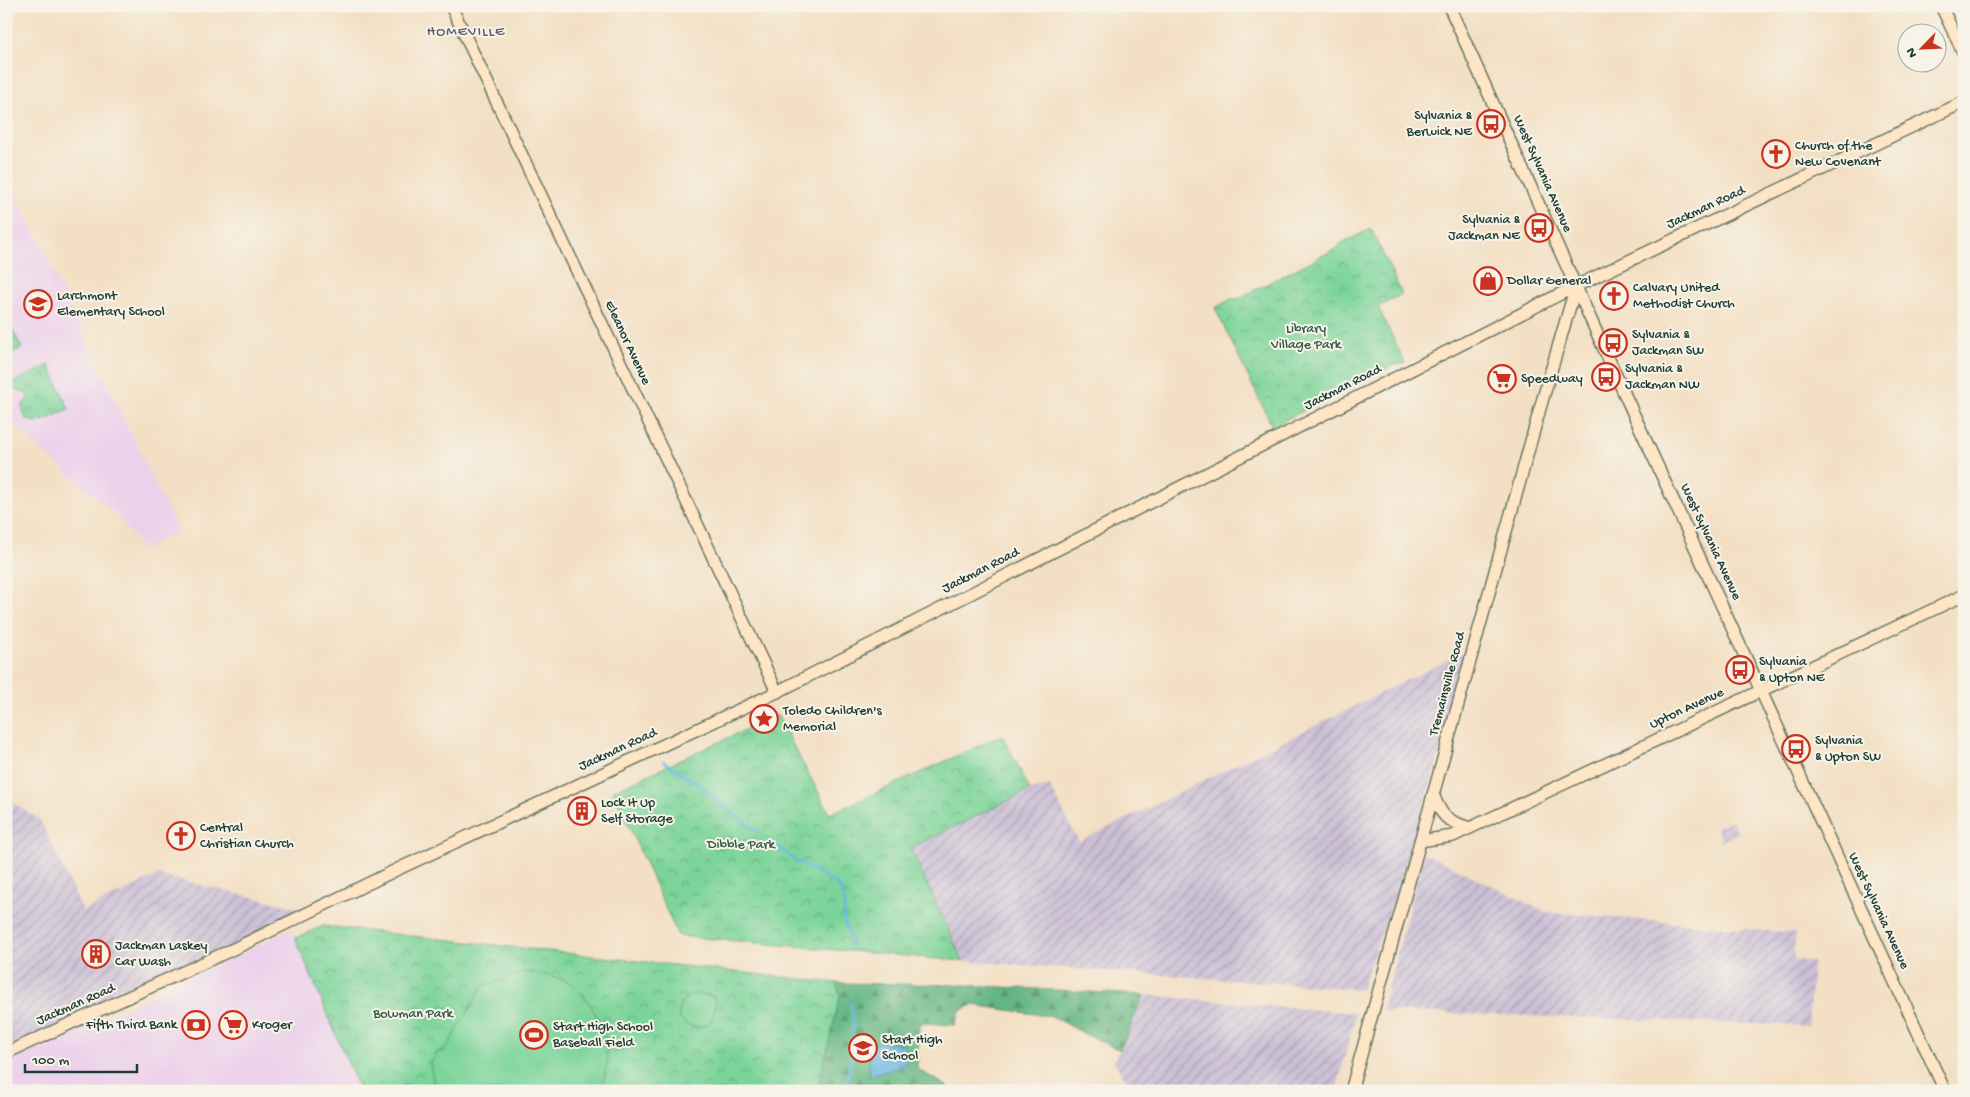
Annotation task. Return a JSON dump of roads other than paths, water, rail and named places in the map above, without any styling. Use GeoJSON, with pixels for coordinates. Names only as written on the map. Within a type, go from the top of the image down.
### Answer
{"type":"FeatureCollection","features":[{"type":"Feature","properties":{"kind":"street","name":"Eleanor Avenue"},"geometry":{"type":"LineString","coordinates":[[451,6],[777,692]]}},
{"type":"Feature","properties":{"kind":"street","name":"West Sylvania Avenue"},"geometry":{"type":"LineString","coordinates":[[1449,6],[1945,1091]]}},
{"type":"Feature","properties":{"kind":"street"},"geometry":{"type":"LineString","coordinates":[[1941,6],[1964,54]]}},
{"type":"Feature","properties":{"kind":"street","name":"Jackman Road"},"geometry":{"type":"LineString","coordinates":[[6,1053],[777,692],[1576,286],[1964,102]]}},
{"type":"Feature","properties":{"kind":"street","name":"Tremainsville Road"},"geometry":{"type":"LineString","coordinates":[[1351,1091],[1541,405],[1576,286]]}},
{"type":"Feature","properties":{"kind":"street","name":"Upton Avenue"},"geometry":{"type":"LineString","coordinates":[[1420,841],[1453,836],[1964,595]]}},
{"type":"Feature","properties":{"kind":"street"},"geometry":{"type":"LineString","coordinates":[[1433,794],[1438,808],[1447,820],[1470,828]]}},
{"type":"Feature","properties":{"kind":"water"},"geometry":{"type":"Polygon","coordinates":[[[883,1042],[885,1044],[902,1044],[905,1046],[906,1064],[885,1072],[869,1075],[869,1045],[883,1042]]]}},
{"type":"Feature","properties":{"kind":"waterway"},"geometry":{"type":"LineString","coordinates":[[663,761],[708,791],[724,807],[759,833]]}},
{"type":"Feature","properties":{"kind":"waterway"},"geometry":{"type":"LineString","coordinates":[[767,839],[798,862],[837,884],[844,894],[844,922],[850,936],[851,946]]}},
{"type":"Feature","properties":{"kind":"waterway"},"geometry":{"type":"LineString","coordinates":[[844,1091],[852,1049],[853,1021],[851,1003]]}},
{"type":"Feature","properties":{"kind":"place","name":"Sylvania & Berwick NE"},"geometry":{"type":"Point","coordinates":[1491,124]}},
{"type":"Feature","properties":{"kind":"place","name":"Church of the New Covenant"},"geometry":{"type":"Point","coordinates":[1776,154]}},
{"type":"Feature","properties":{"kind":"place","name":"Sylvania & Jackman NE"},"geometry":{"type":"Point","coordinates":[1539,228]}},
{"type":"Feature","properties":{"kind":"place","name":"Dollar General"},"geometry":{"type":"Point","coordinates":[1488,281]}},
{"type":"Feature","properties":{"kind":"place","name":"Calvary United Methodist Church"},"geometry":{"type":"Point","coordinates":[1614,296]}},
{"type":"Feature","properties":{"kind":"place","name":"Larchmont Elementary School"},"geometry":{"type":"Point","coordinates":[38,304]}},
{"type":"Feature","properties":{"kind":"place","name":"Sylvania & Jackman SW"},"geometry":{"type":"Point","coordinates":[1613,343]}},
{"type":"Feature","properties":{"kind":"place","name":"Sylvania & Jackman NW"},"geometry":{"type":"Point","coordinates":[1606,377]}},
{"type":"Feature","properties":{"kind":"place","name":"Speedway"},"geometry":{"type":"Point","coordinates":[1502,379]}},
{"type":"Feature","properties":{"kind":"place","name":"Sylvania & Upton NE"},"geometry":{"type":"Point","coordinates":[1740,670]}},
{"type":"Feature","properties":{"kind":"place","name":"Toledo Children's Memorial"},"geometry":{"type":"Point","coordinates":[764,719]}},
{"type":"Feature","properties":{"kind":"place","name":"Sylvania & Upton SW"},"geometry":{"type":"Point","coordinates":[1796,749]}},
{"type":"Feature","properties":{"kind":"place","name":"Lock It Up Self Storage"},"geometry":{"type":"Point","coordinates":[582,811]}},
{"type":"Feature","properties":{"kind":"place","name":"Central Christian Church"},"geometry":{"type":"Point","coordinates":[181,836]}},
{"type":"Feature","properties":{"kind":"place","name":"Jackman Laskey Car Wash"},"geometry":{"type":"Point","coordinates":[96,954]}},
{"type":"Feature","properties":{"kind":"place","name":"Fifth Third Bank"},"geometry":{"type":"Point","coordinates":[196,1025]}},
{"type":"Feature","properties":{"kind":"place","name":"Kroger"},"geometry":{"type":"Point","coordinates":[233,1025]}},
{"type":"Feature","properties":{"kind":"place","name":"Start High School Baseball Field"},"geometry":{"type":"Point","coordinates":[534,1035]}},
{"type":"Feature","properties":{"kind":"place","name":"Start High School"},"geometry":{"type":"Point","coordinates":[863,1048]}},
{"type":"Feature","properties":{"kind":"district","name":"HOMEVILLE"},"geometry":{"type":"Point","coordinates":[466,32]}},
{"type":"Feature","properties":{"kind":"park label","name":"Library Village Park"},"geometry":{"type":"Point","coordinates":[1306,338]}},
{"type":"Feature","properties":{"kind":"park label","name":"Dibble Park"},"geometry":{"type":"Point","coordinates":[741,845]}},
{"type":"Feature","properties":{"kind":"park label","name":"Bowman Park"},"geometry":{"type":"Point","coordinates":[413,1014]}}]}
